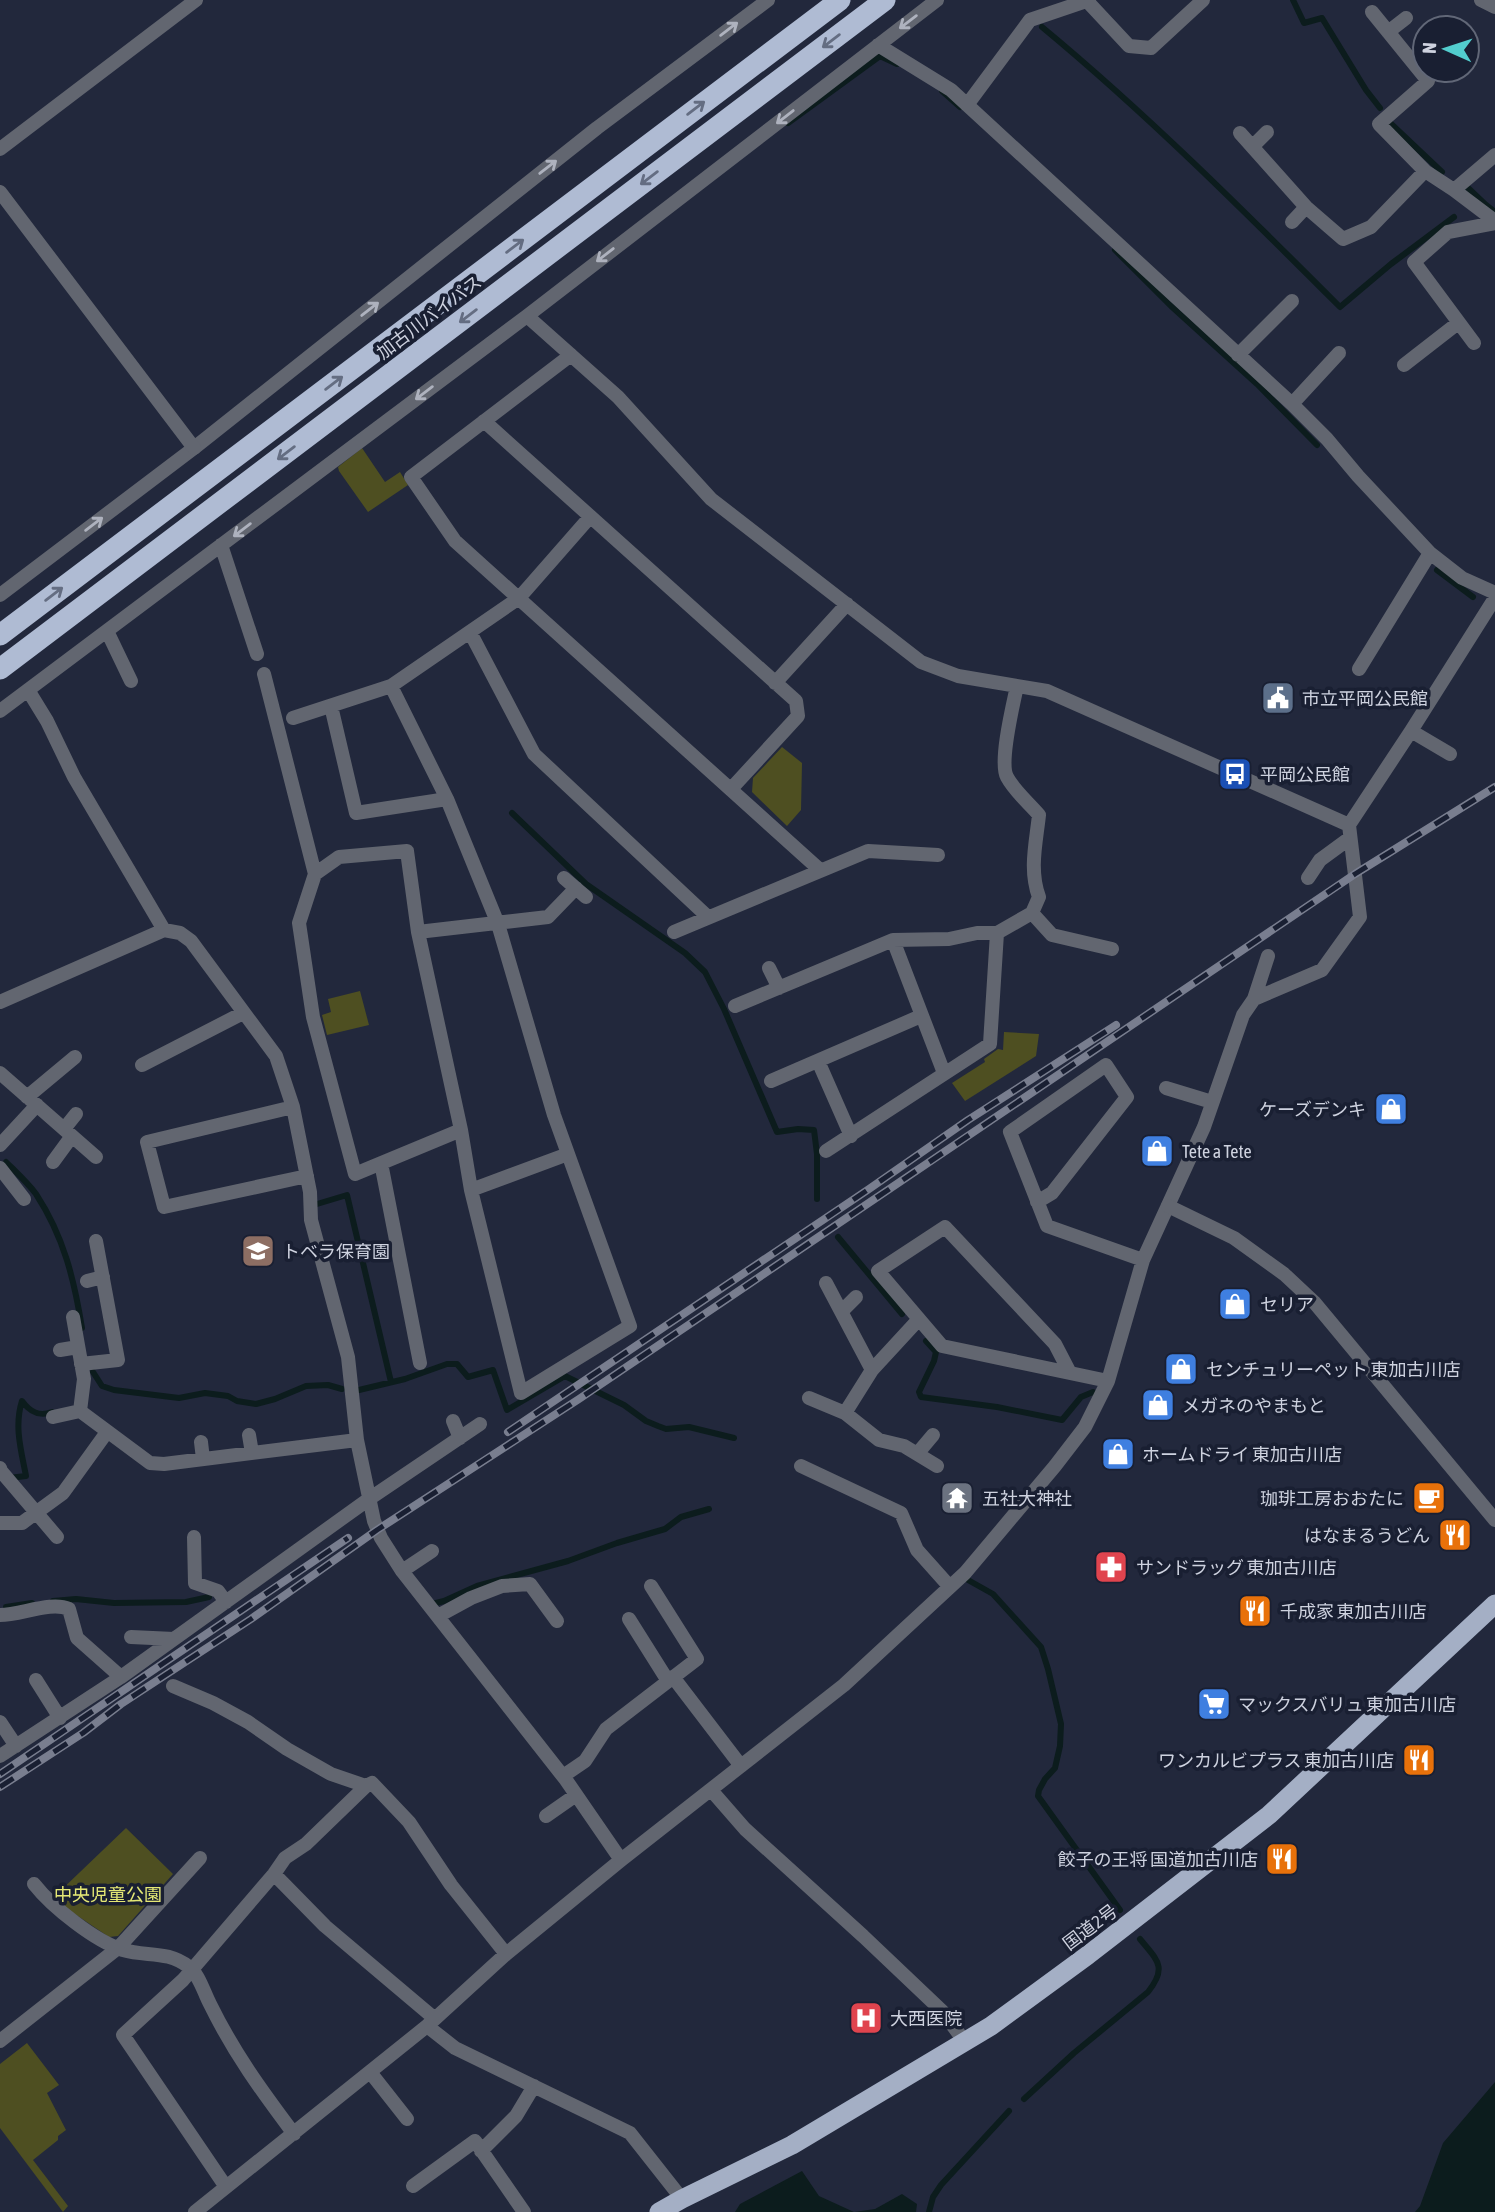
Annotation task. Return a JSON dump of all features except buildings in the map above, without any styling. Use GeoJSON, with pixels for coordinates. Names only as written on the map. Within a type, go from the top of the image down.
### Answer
{"type":"FeatureCollection","features":[{"type":"Feature","properties":{"kind":"highway","name":"加古川バイパス"},"geometry":{"type":"LineString","coordinates":[[0,635],[840,0]]}},
{"type":"Feature","properties":{"kind":"highway","name":"加古川バイパス"},"geometry":{"type":"LineString","coordinates":[[0,669],[885,0]]}},
{"type":"Feature","properties":{"kind":"highway","name":"国道2号"},"geometry":{"type":"LineString","coordinates":[[659,2212],[792,2145],[991,2026],[1269,1815],[1495,1604]]}},
{"type":"Feature","properties":{"kind":"street"},"geometry":{"type":"LineString","coordinates":[[0,149],[195,0]]}},
{"type":"Feature","properties":{"kind":"street"},"geometry":{"type":"LineString","coordinates":[[0,594],[194,448],[597,128],[768,0]]}},
{"type":"Feature","properties":{"kind":"street"},"geometry":{"type":"LineString","coordinates":[[0,711],[527,316],[937,0]]}},
{"type":"Feature","properties":{"kind":"street"},"geometry":{"type":"LineString","coordinates":[[967,105],[1030,20],[1088,0],[1129,46],[1151,48],[1203,0]]}},
{"type":"Feature","properties":{"kind":"street"},"geometry":{"type":"LineString","coordinates":[[1481,0],[1495,7]]}},
{"type":"Feature","properties":{"kind":"street"},"geometry":{"type":"LineString","coordinates":[[1372,12],[1428,81],[1378,124],[1425,171],[1495,222]]}},
{"type":"Feature","properties":{"kind":"street"},"geometry":{"type":"LineString","coordinates":[[1388,32],[1406,18]]}},
{"type":"Feature","properties":{"kind":"street"},"geometry":{"type":"LineString","coordinates":[[878,45],[951,90],[1292,404],[1430,552],[1462,578],[1495,595],[1349,832],[1320,860],[1308,878]]}},
{"type":"Feature","properties":{"kind":"street"},"geometry":{"type":"LineString","coordinates":[[1240,132],[1306,207],[1343,239],[1371,227],[1425,171]]}},
{"type":"Feature","properties":{"kind":"street"},"geometry":{"type":"LineString","coordinates":[[1253,146],[1268,132]]}},
{"type":"Feature","properties":{"kind":"street"},"geometry":{"type":"LineString","coordinates":[[1454,190],[1495,155]]}},
{"type":"Feature","properties":{"kind":"street"},"geometry":{"type":"LineString","coordinates":[[0,192],[194,448]]}},
{"type":"Feature","properties":{"kind":"street"},"geometry":{"type":"LineString","coordinates":[[1292,222],[1306,207]]}},
{"type":"Feature","properties":{"kind":"street"},"geometry":{"type":"LineString","coordinates":[[1474,343],[1413,262],[1448,232],[1495,222]]}},
{"type":"Feature","properties":{"kind":"street"},"geometry":{"type":"LineString","coordinates":[[1238,355],[1292,301]]}},
{"type":"Feature","properties":{"kind":"street"},"geometry":{"type":"LineString","coordinates":[[527,316],[618,397],[711,499],[921,662],[958,676],[1047,691],[1349,832]]}},
{"type":"Feature","properties":{"kind":"street"},"geometry":{"type":"LineString","coordinates":[[1404,365],[1458,323]]}},
{"type":"Feature","properties":{"kind":"street"},"geometry":{"type":"LineString","coordinates":[[1292,404],[1339,353]]}},
{"type":"Feature","properties":{"kind":"street"},"geometry":{"type":"LineString","coordinates":[[571,355],[411,477],[455,541],[820,870]]}},
{"type":"Feature","properties":{"kind":"street"},"geometry":{"type":"LineString","coordinates":[[484,421],[796,701],[798,716],[731,789]]}},
{"type":"Feature","properties":{"kind":"street"},"geometry":{"type":"LineString","coordinates":[[293,718],[391,686],[519,598],[590,517]]}},
{"type":"Feature","properties":{"kind":"street"},"geometry":{"type":"LineString","coordinates":[[221,545],[257,654]]}},
{"type":"Feature","properties":{"kind":"street"},"geometry":{"type":"LineString","coordinates":[[1359,670],[1430,552]]}},
{"type":"Feature","properties":{"kind":"street"},"geometry":{"type":"LineString","coordinates":[[775,683],[847,604]]}},
{"type":"Feature","properties":{"kind":"street"},"geometry":{"type":"LineString","coordinates":[[107,631],[131,681]]}},
{"type":"Feature","properties":{"kind":"street"},"geometry":{"type":"LineString","coordinates":[[470,632],[534,754],[708,917]]}},
{"type":"Feature","properties":{"kind":"street"},"geometry":{"type":"LineString","coordinates":[[264,674],[315,874],[299,923],[313,1017],[355,1174],[461,1130]]}},
{"type":"Feature","properties":{"kind":"street"},"geometry":{"type":"LineString","coordinates":[[315,874],[340,857],[407,851],[418,932],[461,1130],[471,1190],[521,1393],[629,1326],[554,1115],[498,924],[447,799],[391,686]]}},
{"type":"Feature","properties":{"kind":"street"},"geometry":{"type":"LineString","coordinates":[[735,1006],[893,940],[949,939],[977,933],[998,933],[1032,914],[1039,897],[1032,869],[1040,815],[1005,775],[1006,738],[1017,686]]}},
{"type":"Feature","properties":{"kind":"street"},"geometry":{"type":"LineString","coordinates":[[28,690],[47,721],[74,777],[164,930]]}},
{"type":"Feature","properties":{"kind":"street"},"geometry":{"type":"LineString","coordinates":[[331,706],[356,813],[447,799]]}},
{"type":"Feature","properties":{"kind":"street"},"geometry":{"type":"LineString","coordinates":[[1411,731],[1450,754]]}},
{"type":"Feature","properties":{"kind":"street"},"geometry":{"type":"LineString","coordinates":[[1254,999],[1322,970],[1360,917],[1349,832]]}},
{"type":"Feature","properties":{"kind":"street"},"geometry":{"type":"LineString","coordinates":[[674,932],[868,851],[937,855]]}},
{"type":"Feature","properties":{"kind":"street"},"geometry":{"type":"LineString","coordinates":[[418,932],[548,917],[581,892],[564,878]]}},
{"type":"Feature","properties":{"kind":"street"},"geometry":{"type":"LineString","coordinates":[[1032,914],[1052,935],[1112,949]]}},
{"type":"Feature","properties":{"kind":"street"},"geometry":{"type":"LineString","coordinates":[[0,1002],[164,930],[180,933],[191,941],[276,1056],[293,1107],[310,1192],[312,1220],[348,1357],[358,1440],[374,1521],[381,1538],[402,1571],[563,1776],[621,1860]]}},
{"type":"Feature","properties":{"kind":"street"},"geometry":{"type":"LineString","coordinates":[[826,1151],[990,1044],[998,933]]}},
{"type":"Feature","properties":{"kind":"street"},"geometry":{"type":"LineString","coordinates":[[893,940],[944,1073]]}},
{"type":"Feature","properties":{"kind":"street"},"geometry":{"type":"LineString","coordinates":[[195,2212],[370,2072],[506,1954],[621,1860],[844,1685],[973,1564],[1078,1437],[1108,1381],[1143,1260],[1204,1127],[1243,1014],[1254,999],[1268,957]]}},
{"type":"Feature","properties":{"kind":"street"},"geometry":{"type":"LineString","coordinates":[[769,968],[779,988]]}},
{"type":"Feature","properties":{"kind":"street"},"geometry":{"type":"LineString","coordinates":[[142,1065],[243,1013]]}},
{"type":"Feature","properties":{"kind":"street"},"geometry":{"type":"LineString","coordinates":[[771,1082],[921,1016]]}},
{"type":"Feature","properties":{"kind":"street"},"geometry":{"type":"LineString","coordinates":[[0,1145],[32,1101],[75,1057]]}},
{"type":"Feature","properties":{"kind":"street"},"geometry":{"type":"LineString","coordinates":[[818,1061],[850,1136]]}},
{"type":"Feature","properties":{"kind":"street"},"geometry":{"type":"LineString","coordinates":[[1037,1202],[1052,1193],[1127,1097],[1106,1065],[1010,1132],[1037,1202],[1047,1226],[1143,1260]]}},
{"type":"Feature","properties":{"kind":"street"},"geometry":{"type":"LineString","coordinates":[[0,1073],[96,1157]]}},
{"type":"Feature","properties":{"kind":"street"},"geometry":{"type":"LineString","coordinates":[[1167,1088],[1212,1102]]}},
{"type":"Feature","properties":{"kind":"street"},"geometry":{"type":"LineString","coordinates":[[293,1107],[147,1142],[164,1208],[307,1176]]}},
{"type":"Feature","properties":{"kind":"street"},"geometry":{"type":"LineString","coordinates":[[53,1161],[76,1114]]}},
{"type":"Feature","properties":{"kind":"street"},"geometry":{"type":"LineString","coordinates":[[471,1190],[568,1154]]}},
{"type":"Feature","properties":{"kind":"street"},"geometry":{"type":"LineString","coordinates":[[381,1163],[420,1363]]}},
{"type":"Feature","properties":{"kind":"street"},"geometry":{"type":"LineString","coordinates":[[0,1168],[24,1199]]}},
{"type":"Feature","properties":{"kind":"street"},"geometry":{"type":"LineString","coordinates":[[1168,1206],[1234,1238],[1284,1274],[1314,1302],[1495,1520]]}},
{"type":"Feature","properties":{"kind":"street"},"geometry":{"type":"LineString","coordinates":[[1069,1371],[1055,1344],[945,1227],[878,1271],[942,1346],[1108,1381]]}},
{"type":"Feature","properties":{"kind":"street"},"geometry":{"type":"LineString","coordinates":[[81,1364],[118,1360],[96,1241]]}},
{"type":"Feature","properties":{"kind":"street"},"geometry":{"type":"LineString","coordinates":[[87,1281],[103,1277]]}},
{"type":"Feature","properties":{"kind":"street"},"geometry":{"type":"LineString","coordinates":[[826,1283],[872,1370]]}},
{"type":"Feature","properties":{"kind":"street"},"geometry":{"type":"LineString","coordinates":[[842,1311],[856,1297]]}},
{"type":"Feature","properties":{"kind":"street"},"geometry":{"type":"LineString","coordinates":[[73,1317],[84,1379],[80,1411]]}},
{"type":"Feature","properties":{"kind":"street"},"geometry":{"type":"LineString","coordinates":[[845,1413],[872,1370],[919,1319]]}},
{"type":"Feature","properties":{"kind":"street"},"geometry":{"type":"LineString","coordinates":[[60,1350],[78,1347]]}},
{"type":"Feature","properties":{"kind":"street"},"geometry":{"type":"LineString","coordinates":[[809,1398],[845,1413],[879,1440],[904,1446],[937,1466]]}},
{"type":"Feature","properties":{"kind":"street"},"geometry":{"type":"LineString","coordinates":[[80,1411],[150,1463],[164,1464],[358,1440]]}},
{"type":"Feature","properties":{"kind":"street"},"geometry":{"type":"LineString","coordinates":[[53,1417],[80,1411]]}},
{"type":"Feature","properties":{"kind":"street"},"geometry":{"type":"LineString","coordinates":[[453,1421],[460,1438]]}},
{"type":"Feature","properties":{"kind":"street"},"geometry":{"type":"LineString","coordinates":[[0,1756],[121,1677],[369,1499],[480,1424]]}},
{"type":"Feature","properties":{"kind":"street"},"geometry":{"type":"LineString","coordinates":[[0,1523],[22,1524],[63,1493],[107,1432]]}},
{"type":"Feature","properties":{"kind":"street"},"geometry":{"type":"LineString","coordinates":[[917,1454],[933,1434]]}},
{"type":"Feature","properties":{"kind":"street"},"geometry":{"type":"LineString","coordinates":[[249,1435],[251,1453]]}},
{"type":"Feature","properties":{"kind":"street"},"geometry":{"type":"LineString","coordinates":[[201,1441],[203,1459]]}},
{"type":"Feature","properties":{"kind":"street"},"geometry":{"type":"LineString","coordinates":[[801,1466],[901,1513],[917,1550],[950,1587]]}},
{"type":"Feature","properties":{"kind":"street"},"geometry":{"type":"LineString","coordinates":[[0,1468],[57,1537]]}},
{"type":"Feature","properties":{"kind":"street"},"geometry":{"type":"LineString","coordinates":[[194,1537],[195,1583],[218,1591],[226,1602]]}},
{"type":"Feature","properties":{"kind":"street"},"geometry":{"type":"LineString","coordinates":[[402,1571],[432,1551]]}},
{"type":"Feature","properties":{"kind":"street"},"geometry":{"type":"LineString","coordinates":[[438,1616],[471,1598],[502,1586],[530,1584],[557,1621]]}},
{"type":"Feature","properties":{"kind":"street"},"geometry":{"type":"LineString","coordinates":[[563,1776],[585,1761],[606,1729],[697,1659],[651,1586]]}},
{"type":"Feature","properties":{"kind":"street"},"geometry":{"type":"LineString","coordinates":[[3,1630],[0,1615],[61,1605],[69,1609],[77,1638],[121,1677]]}},
{"type":"Feature","properties":{"kind":"street"},"geometry":{"type":"LineString","coordinates":[[629,1619],[670,1679],[741,1766]]}},
{"type":"Feature","properties":{"kind":"street"},"geometry":{"type":"LineString","coordinates":[[131,1637],[174,1639]]}},
{"type":"Feature","properties":{"kind":"street"},"geometry":{"type":"LineString","coordinates":[[36,1680],[60,1718]]}},
{"type":"Feature","properties":{"kind":"street"},"geometry":{"type":"LineString","coordinates":[[173,1686],[248,1722],[287,1749],[331,1774],[366,1786]]}},
{"type":"Feature","properties":{"kind":"street"},"geometry":{"type":"LineString","coordinates":[[0,1722],[16,1746]]}},
{"type":"Feature","properties":{"kind":"street"},"geometry":{"type":"LineString","coordinates":[[226,2187],[123,2035],[183,1980],[285,1858],[306,1844],[366,1786],[372,1783],[409,1822],[451,1885],[506,1954]]}},
{"type":"Feature","properties":{"kind":"street"},"geometry":{"type":"LineString","coordinates":[[711,1790],[745,1829],[942,2011],[965,2042]]}},
{"type":"Feature","properties":{"kind":"street"},"geometry":{"type":"LineString","coordinates":[[546,1816],[576,1795]]}},
{"type":"Feature","properties":{"kind":"street"},"geometry":{"type":"LineString","coordinates":[[0,2041],[118,1948],[200,1858]]}},
{"type":"Feature","properties":{"kind":"street"},"geometry":{"type":"LineString","coordinates":[[274,1874],[325,1926],[455,2048],[630,2133],[682,2199]]}},
{"type":"Feature","properties":{"kind":"street"},"geometry":{"type":"LineString","coordinates":[[34,1884],[45,1899],[103,1942],[125,1950],[168,1955],[192,1968],[246,2070],[294,2134]]}},
{"type":"Feature","properties":{"kind":"street"},"geometry":{"type":"LineString","coordinates":[[370,2072],[407,2119]]}},
{"type":"Feature","properties":{"kind":"street"},"geometry":{"type":"LineString","coordinates":[[481,2151],[516,2116],[534,2086]]}},
{"type":"Feature","properties":{"kind":"street"},"geometry":{"type":"LineString","coordinates":[[413,2186],[475,2141],[524,2212]]}},
{"type":"Feature","properties":{"kind":"green space"},"geometry":{"type":"Polygon","coordinates":[[[362,448],[385,482],[400,472],[408,485],[368,512],[338,467],[362,448]]]}},
{"type":"Feature","properties":{"kind":"green space"},"geometry":{"type":"Polygon","coordinates":[[[782,747],[802,763],[801,810],[787,826],[752,792],[753,778],[782,747]]]}},
{"type":"Feature","properties":{"kind":"green space"},"geometry":{"type":"Polygon","coordinates":[[[360,991],[369,1025],[327,1035],[322,1015],[331,1012],[328,999],[360,991]]]}},
{"type":"Feature","properties":{"kind":"green space"},"geometry":{"type":"Polygon","coordinates":[[[1004,1032],[1039,1034],[1036,1056],[965,1101],[952,1083],[985,1062],[984,1059],[998,1049],[1003,1050],[1004,1032]]]}},
{"type":"Feature","properties":{"kind":"green space","name":"中央児童公園"},"geometry":{"type":"Polygon","coordinates":[[[126,1828],[173,1874],[118,1936],[109,1937],[57,1902],[56,1895],[126,1828]]]}},
{"type":"Feature","properties":{"kind":"green space"},"geometry":{"type":"Polygon","coordinates":[[[27,2043],[59,2085],[47,2093],[66,2130],[33,2160],[68,2206],[63,2212],[0,2128],[0,2064],[27,2043]]]}},
{"type":"Feature","properties":{"kind":"shaded area"},"geometry":{"type":"Polygon","coordinates":[[[1495,2082],[1495,2212],[1415,2212],[1420,2206],[1443,2143],[1495,2082]]]}},
{"type":"Feature","properties":{"kind":"shaded area"},"geometry":{"type":"Polygon","coordinates":[[[802,2171],[819,2196],[854,2212],[735,2212],[740,2204],[802,2171]]]}},
{"type":"Feature","properties":{"kind":"shaded area"},"geometry":{"type":"Polygon","coordinates":[[[902,2194],[917,2204],[916,2212],[854,2212],[875,2209],[902,2194]]]}},
{"type":"Feature","properties":{"kind":"waterway"},"geometry":{"type":"LineString","coordinates":[[1293,0],[1304,23],[1322,18],[1380,108]]}},
{"type":"Feature","properties":{"kind":"waterway"},"geometry":{"type":"LineString","coordinates":[[1042,27],[1157,129],[1340,307],[1391,264],[1454,217]]}},
{"type":"Feature","properties":{"kind":"waterway"},"geometry":{"type":"LineString","coordinates":[[788,123],[880,56],[897,64]]}},
{"type":"Feature","properties":{"kind":"waterway"},"geometry":{"type":"LineString","coordinates":[[942,91],[960,107]]}},
{"type":"Feature","properties":{"kind":"waterway"},"geometry":{"type":"LineString","coordinates":[[1387,120],[1442,172]]}},
{"type":"Feature","properties":{"kind":"waterway"},"geometry":{"type":"LineString","coordinates":[[1467,187],[1487,206]]}},
{"type":"Feature","properties":{"kind":"waterway"},"geometry":{"type":"LineString","coordinates":[[1485,204],[1495,212]]}},
{"type":"Feature","properties":{"kind":"waterway"},"geometry":{"type":"LineString","coordinates":[[1115,250],[1171,306],[1257,384],[1317,445]]}},
{"type":"Feature","properties":{"kind":"waterway"},"geometry":{"type":"LineString","coordinates":[[1437,570],[1473,597]]}},
{"type":"Feature","properties":{"kind":"waterway"},"geometry":{"type":"LineString","coordinates":[[512,813],[586,884],[685,953],[705,972],[724,1009],[777,1132],[814,1130],[817,1199]]}},
{"type":"Feature","properties":{"kind":"waterway"},"geometry":{"type":"LineString","coordinates":[[6,1162],[36,1194],[54,1226],[71,1275],[82,1328]]}},
{"type":"Feature","properties":{"kind":"waterway"},"geometry":{"type":"LineString","coordinates":[[317,1204],[347,1195],[391,1382]]}},
{"type":"Feature","properties":{"kind":"waterway"},"geometry":{"type":"LineString","coordinates":[[838,1237],[902,1314]]}},
{"type":"Feature","properties":{"kind":"waterway"},"geometry":{"type":"LineString","coordinates":[[926,1341],[936,1352],[919,1392],[921,1397],[997,1407],[1062,1420],[1081,1397],[1093,1392]]}},
{"type":"Feature","properties":{"kind":"waterway"},"geometry":{"type":"LineString","coordinates":[[359,1390],[405,1379],[447,1364],[457,1364],[468,1377],[493,1370],[507,1410],[565,1376],[624,1405],[646,1421],[666,1429],[689,1427],[734,1438]]}},
{"type":"Feature","properties":{"kind":"waterway"},"geometry":{"type":"LineString","coordinates":[[93,1372],[102,1386],[114,1390],[179,1398],[205,1393],[256,1404],[306,1386],[328,1385],[342,1389]]}},
{"type":"Feature","properties":{"kind":"waterway"},"geometry":{"type":"LineString","coordinates":[[9,1478],[26,1476],[18,1429],[22,1401],[35,1412],[52,1412]]}},
{"type":"Feature","properties":{"kind":"waterway"},"geometry":{"type":"LineString","coordinates":[[432,1604],[477,1586],[568,1561],[665,1529],[681,1517],[709,1509]]}},
{"type":"Feature","properties":{"kind":"waterway"},"geometry":{"type":"LineString","coordinates":[[968,1580],[993,1594],[1041,1647],[1061,1724],[1055,1768],[1045,1779],[1038,1796],[1120,1910]]}},
{"type":"Feature","properties":{"kind":"waterway"},"geometry":{"type":"LineString","coordinates":[[53,1601],[76,1599],[114,1603],[186,1602],[209,1597]]}},
{"type":"Feature","properties":{"kind":"waterway"},"geometry":{"type":"LineString","coordinates":[[6,1607],[32,1603]]}},
{"type":"Feature","properties":{"kind":"waterway"},"geometry":{"type":"LineString","coordinates":[[1024,2099],[1074,2053],[1148,1992],[1159,1970],[1155,1958],[1140,1939]]}},
{"type":"Feature","properties":{"kind":"waterway"},"geometry":{"type":"LineString","coordinates":[[929,2212],[933,2197],[941,2185],[1009,2111]]}},
{"type":"Feature","properties":{"kind":"railway"},"geometry":{"type":"LineString","coordinates":[[0,1787],[251,1619],[377,1530],[579,1399],[1355,874],[1495,787]]}},
{"type":"Feature","properties":{"kind":"railway"},"geometry":{"type":"LineString","coordinates":[[508,1432],[968,1120],[1116,1025]]}},
{"type":"Feature","properties":{"kind":"railway"},"geometry":{"type":"LineString","coordinates":[[0,1774],[348,1538]]}},
{"type":"Feature","properties":{"kind":"place","name":"市立平岡公民館"},"geometry":{"type":"Point","coordinates":[1278,698]}},
{"type":"Feature","properties":{"kind":"place","name":"平岡公民館"},"geometry":{"type":"Point","coordinates":[1235,774]}},
{"type":"Feature","properties":{"kind":"place","name":"ケーズデンキ"},"geometry":{"type":"Point","coordinates":[1391,1109]}},
{"type":"Feature","properties":{"kind":"place","name":"Tete a Tete"},"geometry":{"type":"Point","coordinates":[1157,1151]}},
{"type":"Feature","properties":{"kind":"place","name":"トベラ保育園"},"geometry":{"type":"Point","coordinates":[258,1251]}},
{"type":"Feature","properties":{"kind":"place","name":"セリア"},"geometry":{"type":"Point","coordinates":[1235,1304]}},
{"type":"Feature","properties":{"kind":"place","name":"センチュリーペット 東加古川店"},"geometry":{"type":"Point","coordinates":[1181,1369]}},
{"type":"Feature","properties":{"kind":"place","name":"メガネのやまもと"},"geometry":{"type":"Point","coordinates":[1158,1405]}},
{"type":"Feature","properties":{"kind":"place","name":"ホームドライ 東加古川店"},"geometry":{"type":"Point","coordinates":[1118,1454]}},
{"type":"Feature","properties":{"kind":"place","name":"五社大神社"},"geometry":{"type":"Point","coordinates":[957,1498]}},
{"type":"Feature","properties":{"kind":"place","name":"珈琲工房おおたに"},"geometry":{"type":"Point","coordinates":[1429,1498]}},
{"type":"Feature","properties":{"kind":"place","name":"はなまるうどん"},"geometry":{"type":"Point","coordinates":[1455,1535]}},
{"type":"Feature","properties":{"kind":"place","name":"サンドラッグ 東加古川店"},"geometry":{"type":"Point","coordinates":[1111,1567]}},
{"type":"Feature","properties":{"kind":"place","name":"千成家 東加古川店"},"geometry":{"type":"Point","coordinates":[1255,1611]}},
{"type":"Feature","properties":{"kind":"place","name":"マックスバリュ 東加古川店"},"geometry":{"type":"Point","coordinates":[1214,1704]}},
{"type":"Feature","properties":{"kind":"place","name":"ワンカルビプラス 東加古川店"},"geometry":{"type":"Point","coordinates":[1419,1760]}},
{"type":"Feature","properties":{"kind":"place","name":"餃子の王将 国道加古川店"},"geometry":{"type":"Point","coordinates":[1282,1859]}},
{"type":"Feature","properties":{"kind":"place","name":"大西医院"},"geometry":{"type":"Point","coordinates":[866,2018]}}]}
